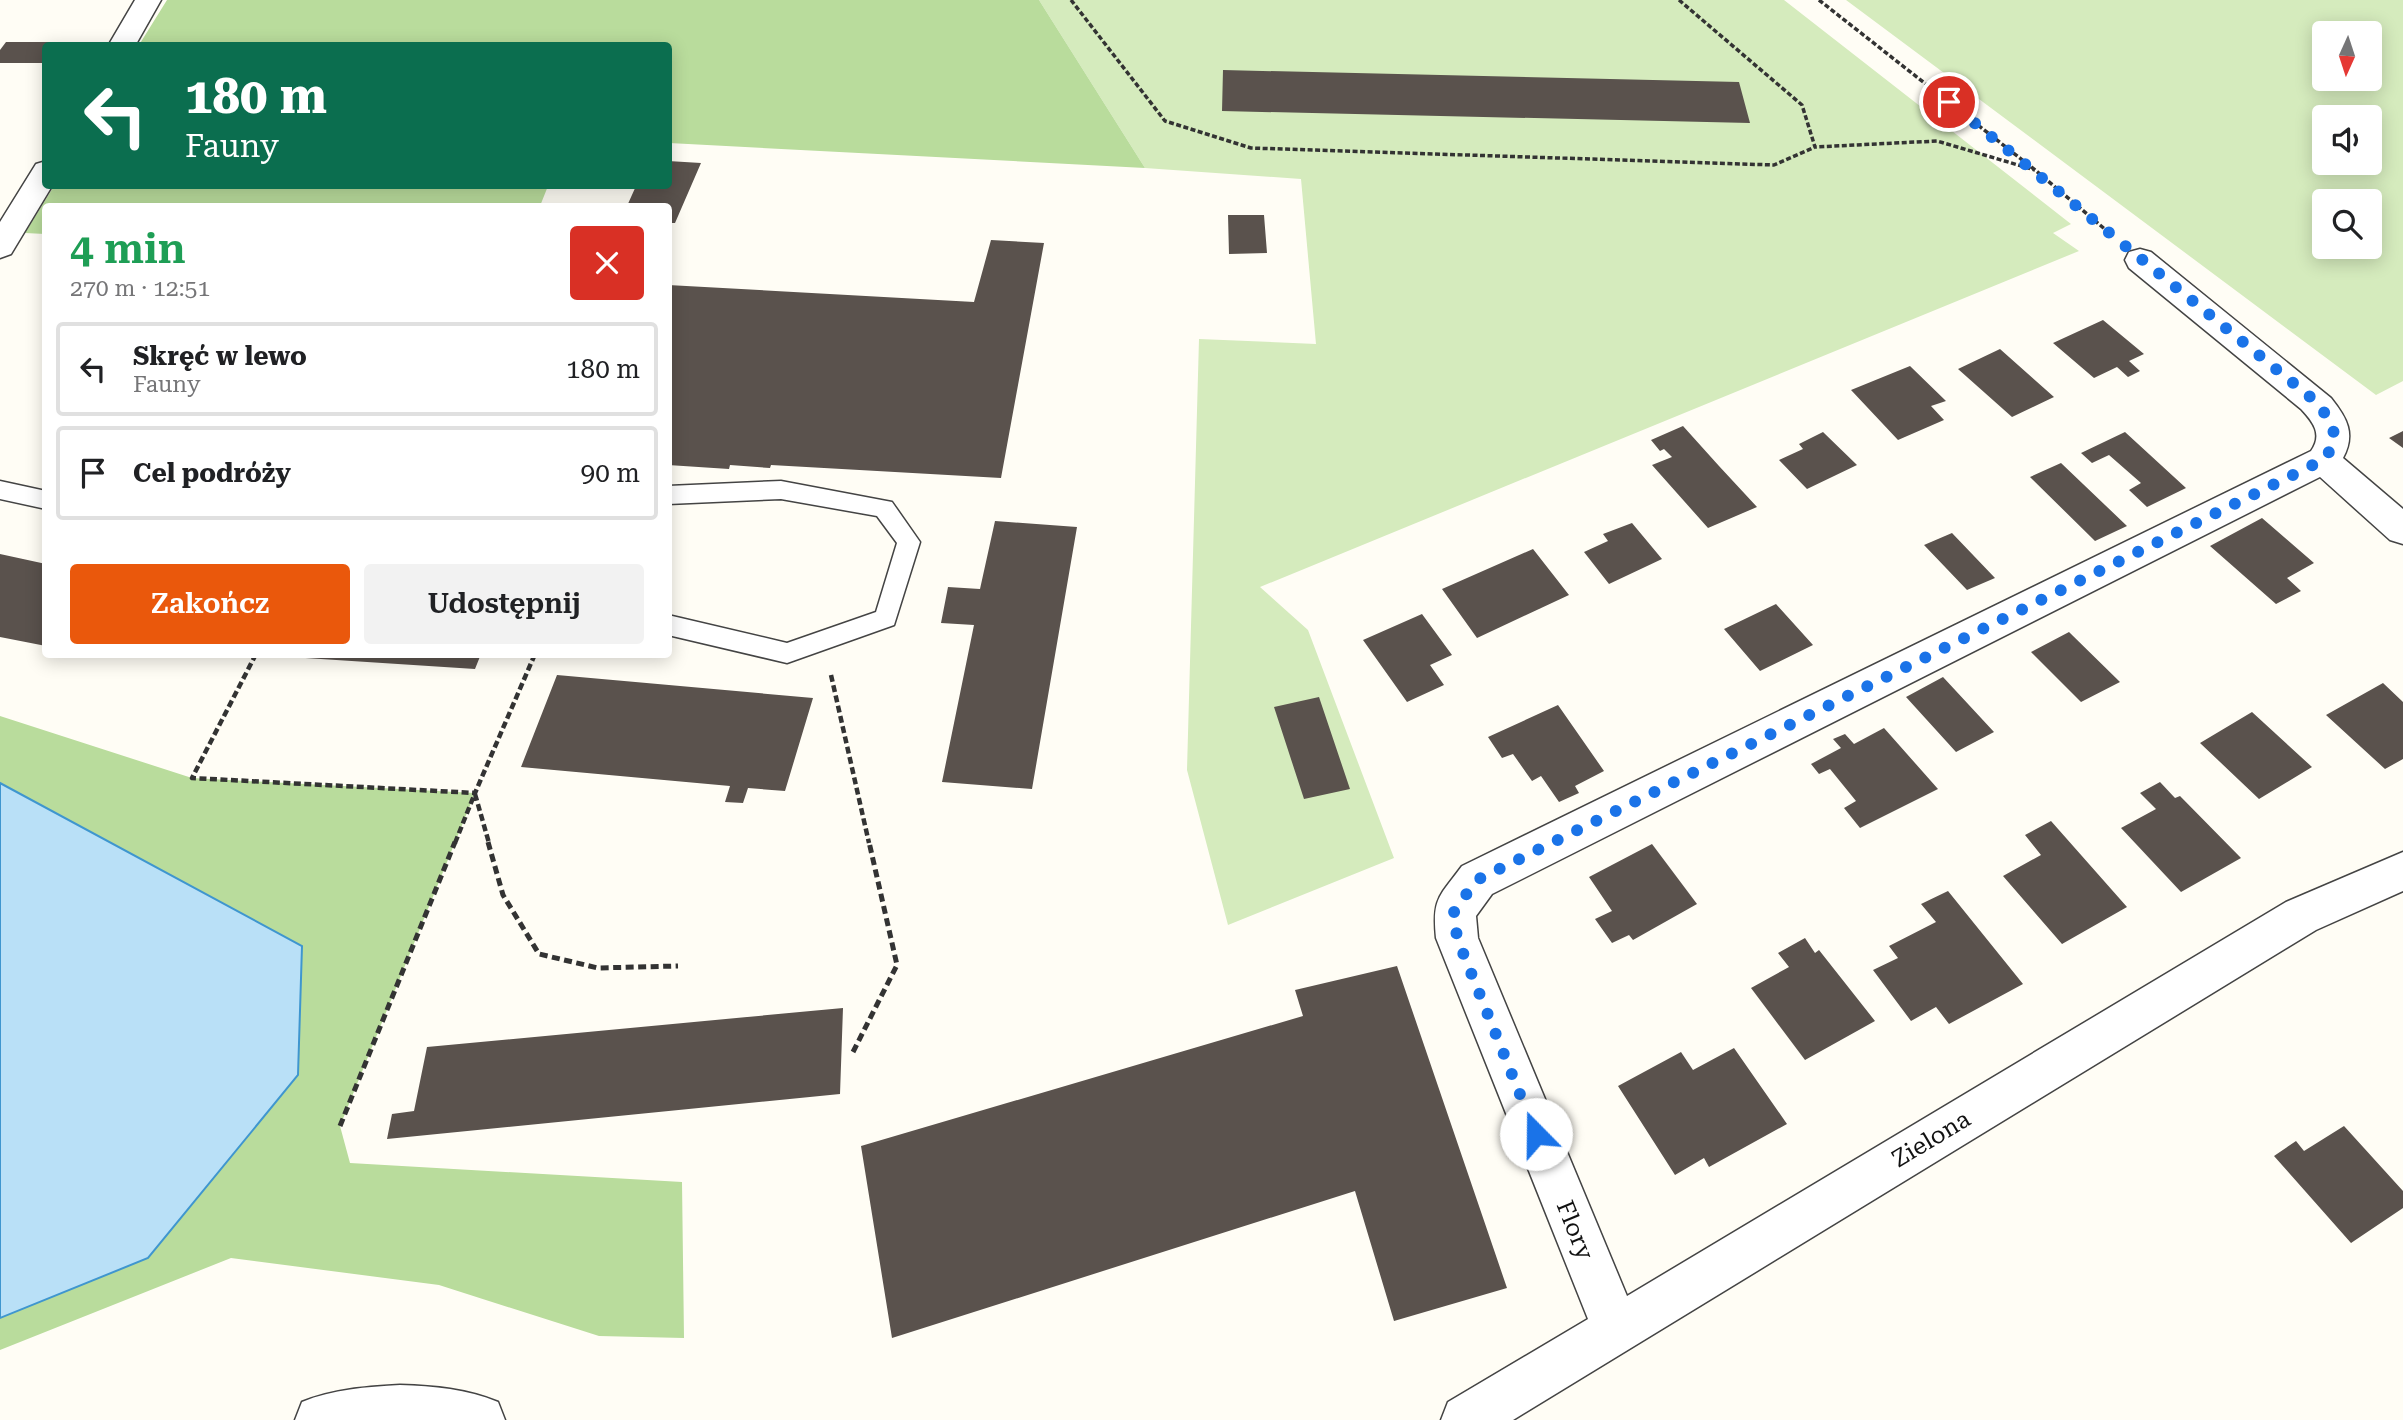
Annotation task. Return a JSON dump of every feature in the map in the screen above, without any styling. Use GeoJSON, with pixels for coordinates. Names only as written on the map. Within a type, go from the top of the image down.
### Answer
{"type":"FeatureCollection","features":[{"type":"Feature","properties":{"kind":"street"},"geometry":{"type":"LineString","coordinates":[[123,42],[148,0]]}},
{"type":"Feature","properties":{"kind":"street"},"geometry":{"type":"LineString","coordinates":[[0,247],[42,178]]}},
{"type":"Feature","properties":{"kind":"street"},"geometry":{"type":"LineString","coordinates":[[2140,260],[2314,400],[2330,419],[2334,437],[2333,449],[2323,460],[2403,530]]}},
{"type":"Feature","properties":{"kind":"street","name":"Flory"},"geometry":{"type":"LineString","coordinates":[[1616,1329],[1457,938],[1454,911],[1477,880],[2323,460]]}},
{"type":"Feature","properties":{"kind":"street","name":"Zielona"},"geometry":{"type":"LineString","coordinates":[[1465,1420],[2301,916],[2403,871]]}},
{"type":"Feature","properties":{"kind":"street"},"geometry":{"type":"LineString","coordinates":[[320,1420],[356,1412],[442,1411],[480,1420]]}},
{"type":"Feature","properties":{"kind":"lane"},"geometry":{"type":"LineString","coordinates":[[0,490],[42,499]]}},
{"type":"Feature","properties":{"kind":"lane"},"geometry":{"type":"LineString","coordinates":[[672,495],[781,490],[884,508],[909,542],[886,618],[787,653],[672,626]]}},
{"type":"Feature","properties":{"kind":"path"},"geometry":{"type":"LineString","coordinates":[[1071,0],[1165,121],[1251,148],[1774,165],[1815,147],[1937,141],[2035,170]]}},
{"type":"Feature","properties":{"kind":"path"},"geometry":{"type":"LineString","coordinates":[[1679,0],[1802,105],[1815,147]]}},
{"type":"Feature","properties":{"kind":"path"},"geometry":{"type":"LineString","coordinates":[[1819,0],[2035,170],[2140,260]]}},
{"type":"Feature","properties":{"kind":"path"},"geometry":{"type":"LineString","coordinates":[[787,653],[830,672],[897,965],[852,1052]]}},
{"type":"Feature","properties":{"kind":"path"},"geometry":{"type":"LineString","coordinates":[[254,658],[192,778],[475,793]]}},
{"type":"Feature","properties":{"kind":"path"},"geometry":{"type":"LineString","coordinates":[[340,1126],[475,793],[533,658]]}},
{"type":"Feature","properties":{"kind":"path"},"geometry":{"type":"LineString","coordinates":[[475,793],[503,895],[538,954],[598,968],[678,966]]}},
{"type":"Feature","properties":{"kind":"green space"},"geometry":{"type":"Polygon","coordinates":[[[167,0],[1039,0],[1145,168],[672,143],[672,42],[141,42],[167,0]]]}},
{"type":"Feature","properties":{"kind":"green space"},"geometry":{"type":"Polygon","coordinates":[[[1039,0],[1784,0],[2071,224],[2053,233],[2079,251],[1260,587],[1308,630],[1394,858],[1228,925],[1187,770],[1199,339],[1316,344],[1301,179],[1145,168],[1039,0]]]}},
{"type":"Feature","properties":{"kind":"green space"},"geometry":{"type":"Polygon","coordinates":[[[1846,0],[2403,0],[2403,381],[2376,395],[1846,0]]]}},
{"type":"Feature","properties":{"kind":"green space"},"geometry":{"type":"Polygon","coordinates":[[[52,189],[547,189],[541,203],[44,203],[52,189]]]}},
{"type":"Feature","properties":{"kind":"green space"},"geometry":{"type":"Polygon","coordinates":[[[42,205],[42,234],[25,233],[42,205]]]}},
{"type":"Feature","properties":{"kind":"green space"},"geometry":{"type":"Polygon","coordinates":[[[0,716],[192,778],[475,793],[340,1126],[350,1163],[682,1182],[684,1338],[599,1336],[439,1285],[231,1258],[0,1350],[0,1318],[148,1258],[302,946],[0,783],[0,716]]]}},
{"type":"Feature","properties":{"kind":"water"},"geometry":{"type":"Polygon","coordinates":[[[0,783],[302,946],[298,1075],[148,1258],[0,1318],[0,783]]]}},
{"type":"Feature","properties":{"kind":"building"},"geometry":{"type":"Polygon","coordinates":[[[6,42],[42,42],[42,63],[0,63],[0,50],[6,42]]]}},
{"type":"Feature","properties":{"kind":"building"},"geometry":{"type":"Polygon","coordinates":[[[1223,70],[1739,82],[1750,123],[1222,111],[1223,70]]]}},
{"type":"Feature","properties":{"kind":"building"},"geometry":{"type":"Polygon","coordinates":[[[672,161],[701,163],[675,223],[672,223],[672,203],[628,203],[635,189],[672,189],[672,161]]]}},
{"type":"Feature","properties":{"kind":"building"},"geometry":{"type":"Polygon","coordinates":[[[1228,215],[1264,215],[1267,253],[1229,254],[1228,215]]]}},
{"type":"Feature","properties":{"kind":"building"},"geometry":{"type":"Polygon","coordinates":[[[991,240],[1044,243],[1001,478],[771,465],[770,468],[730,465],[729,469],[672,465],[672,285],[974,302],[991,240]]]}},
{"type":"Feature","properties":{"kind":"building"},"geometry":{"type":"Polygon","coordinates":[[[2103,320],[2144,354],[2129,361],[2140,371],[2128,377],[2117,367],[2094,378],[2053,343],[2103,320]]]}},
{"type":"Feature","properties":{"kind":"building"},"geometry":{"type":"Polygon","coordinates":[[[2000,349],[2054,397],[2012,417],[1958,369],[2000,349]]]}},
{"type":"Feature","properties":{"kind":"building"},"geometry":{"type":"Polygon","coordinates":[[[1910,366],[1946,401],[1931,406],[1944,420],[1898,440],[1851,390],[1910,366]]]}},
{"type":"Feature","properties":{"kind":"building"},"geometry":{"type":"Polygon","coordinates":[[[1683,426],[1757,507],[1708,528],[1652,465],[1672,457],[1664,449],[1660,451],[1651,440],[1683,426]]]}},
{"type":"Feature","properties":{"kind":"building"},"geometry":{"type":"Polygon","coordinates":[[[2403,431],[2403,448],[2389,438],[2403,431]]]}},
{"type":"Feature","properties":{"kind":"building"},"geometry":{"type":"Polygon","coordinates":[[[1823,432],[1857,465],[1807,489],[1779,460],[1803,449],[1799,444],[1823,432]]]}},
{"type":"Feature","properties":{"kind":"building"},"geometry":{"type":"Polygon","coordinates":[[[2125,432],[2186,488],[2147,507],[2129,490],[2141,483],[2109,455],[2092,463],[2081,453],[2125,432]]]}},
{"type":"Feature","properties":{"kind":"building"},"geometry":{"type":"Polygon","coordinates":[[[2061,463],[2127,526],[2095,541],[2030,477],[2061,463]]]}},
{"type":"Feature","properties":{"kind":"building"},"geometry":{"type":"Polygon","coordinates":[[[2262,518],[2314,563],[2287,578],[2301,591],[2276,604],[2210,546],[2262,518]]]}},
{"type":"Feature","properties":{"kind":"building"},"geometry":{"type":"Polygon","coordinates":[[[995,521],[1077,527],[1032,789],[942,782],[974,625],[941,623],[948,587],[980,589],[995,521]]]}},
{"type":"Feature","properties":{"kind":"building"},"geometry":{"type":"Polygon","coordinates":[[[1632,523],[1662,559],[1609,584],[1584,552],[1608,541],[1603,534],[1632,523]]]}},
{"type":"Feature","properties":{"kind":"building"},"geometry":{"type":"Polygon","coordinates":[[[1952,533],[1995,578],[1967,590],[1924,545],[1952,533]]]}},
{"type":"Feature","properties":{"kind":"building"},"geometry":{"type":"Polygon","coordinates":[[[1533,549],[1569,595],[1477,638],[1442,589],[1533,549]]]}},
{"type":"Feature","properties":{"kind":"building"},"geometry":{"type":"Polygon","coordinates":[[[0,554],[42,563],[42,645],[0,637],[0,554]]]}},
{"type":"Feature","properties":{"kind":"building"},"geometry":{"type":"Polygon","coordinates":[[[1776,604],[1813,645],[1760,671],[1724,629],[1776,604]]]}},
{"type":"Feature","properties":{"kind":"building"},"geometry":{"type":"Polygon","coordinates":[[[1422,614],[1452,655],[1430,665],[1444,685],[1407,702],[1363,640],[1422,614]]]}},
{"type":"Feature","properties":{"kind":"building"},"geometry":{"type":"Polygon","coordinates":[[[2069,632],[2120,682],[2081,702],[2031,652],[2069,632]]]}},
{"type":"Feature","properties":{"kind":"building"},"geometry":{"type":"Polygon","coordinates":[[[305,658],[479,658],[475,669],[305,658]]]}},
{"type":"Feature","properties":{"kind":"building"},"geometry":{"type":"Polygon","coordinates":[[[557,675],[813,698],[785,791],[748,788],[743,803],[725,802],[730,786],[521,767],[557,675]]]}},
{"type":"Feature","properties":{"kind":"building"},"geometry":{"type":"Polygon","coordinates":[[[1943,677],[1994,732],[1956,752],[1906,697],[1943,677]]]}},
{"type":"Feature","properties":{"kind":"building"},"geometry":{"type":"Polygon","coordinates":[[[2383,683],[2403,702],[2403,759],[2385,769],[2326,715],[2383,683]]]}},
{"type":"Feature","properties":{"kind":"building"},"geometry":{"type":"Polygon","coordinates":[[[1319,697],[1350,789],[1304,799],[1274,707],[1319,697]]]}},
{"type":"Feature","properties":{"kind":"building"},"geometry":{"type":"Polygon","coordinates":[[[1558,705],[1604,771],[1575,786],[1579,793],[1559,802],[1541,776],[1532,781],[1513,754],[1502,758],[1488,737],[1558,705]]]}},
{"type":"Feature","properties":{"kind":"building"},"geometry":{"type":"Polygon","coordinates":[[[2252,712],[2312,767],[2259,799],[2200,743],[2252,712]]]}},
{"type":"Feature","properties":{"kind":"building"},"geometry":{"type":"Polygon","coordinates":[[[1884,728],[1938,789],[1860,828],[1844,808],[1856,801],[1830,769],[1819,774],[1811,764],[1841,748],[1833,739],[1845,734],[1854,744],[1884,728]]]}},
{"type":"Feature","properties":{"kind":"building"},"geometry":{"type":"Polygon","coordinates":[[[2160,782],[2175,798],[2180,796],[2241,858],[2181,892],[2121,828],[2156,809],[2140,793],[2160,782]]]}},
{"type":"Feature","properties":{"kind":"building"},"geometry":{"type":"Polygon","coordinates":[[[2051,821],[2127,907],[2062,944],[2003,876],[2041,855],[2025,835],[2051,821]]]}},
{"type":"Feature","properties":{"kind":"building"},"geometry":{"type":"Polygon","coordinates":[[[1652,844],[1697,904],[1633,940],[1629,935],[1612,943],[1595,919],[1612,911],[1589,877],[1652,844]]]}},
{"type":"Feature","properties":{"kind":"building"},"geometry":{"type":"Polygon","coordinates":[[[1948,891],[2023,984],[1949,1024],[1936,1007],[1911,1021],[1873,970],[1898,958],[1889,946],[1936,922],[1921,904],[1948,891]]]}},
{"type":"Feature","properties":{"kind":"building"},"geometry":{"type":"Polygon","coordinates":[[[1805,938],[1815,953],[1819,950],[1875,1021],[1805,1060],[1751,988],[1789,967],[1778,953],[1805,938]]]}},
{"type":"Feature","properties":{"kind":"building"},"geometry":{"type":"Polygon","coordinates":[[[1397,966],[1507,1288],[1394,1321],[1355,1191],[892,1338],[861,1146],[1303,1016],[1295,990],[1397,966]]]}},
{"type":"Feature","properties":{"kind":"building"},"geometry":{"type":"Polygon","coordinates":[[[843,1008],[840,1094],[387,1139],[392,1114],[414,1111],[427,1047],[843,1008]]]}},
{"type":"Feature","properties":{"kind":"building"},"geometry":{"type":"Polygon","coordinates":[[[1734,1048],[1787,1124],[1709,1167],[1704,1158],[1675,1175],[1618,1086],[1681,1052],[1693,1070],[1734,1048]]]}},
{"type":"Feature","properties":{"kind":"building"},"geometry":{"type":"Polygon","coordinates":[[[2344,1126],[2403,1191],[2403,1208],[2351,1243],[2274,1156],[2296,1141],[2304,1151],[2344,1126]]]}},
{"type":"Feature","properties":{"kind":"route"},"geometry":{"type":"LineString","coordinates":[[1536,1134],[1457,938],[1454,911],[1477,880],[2323,460],[2333,449],[2334,437],[2330,419],[2314,400],[1949,102]]}}]}
